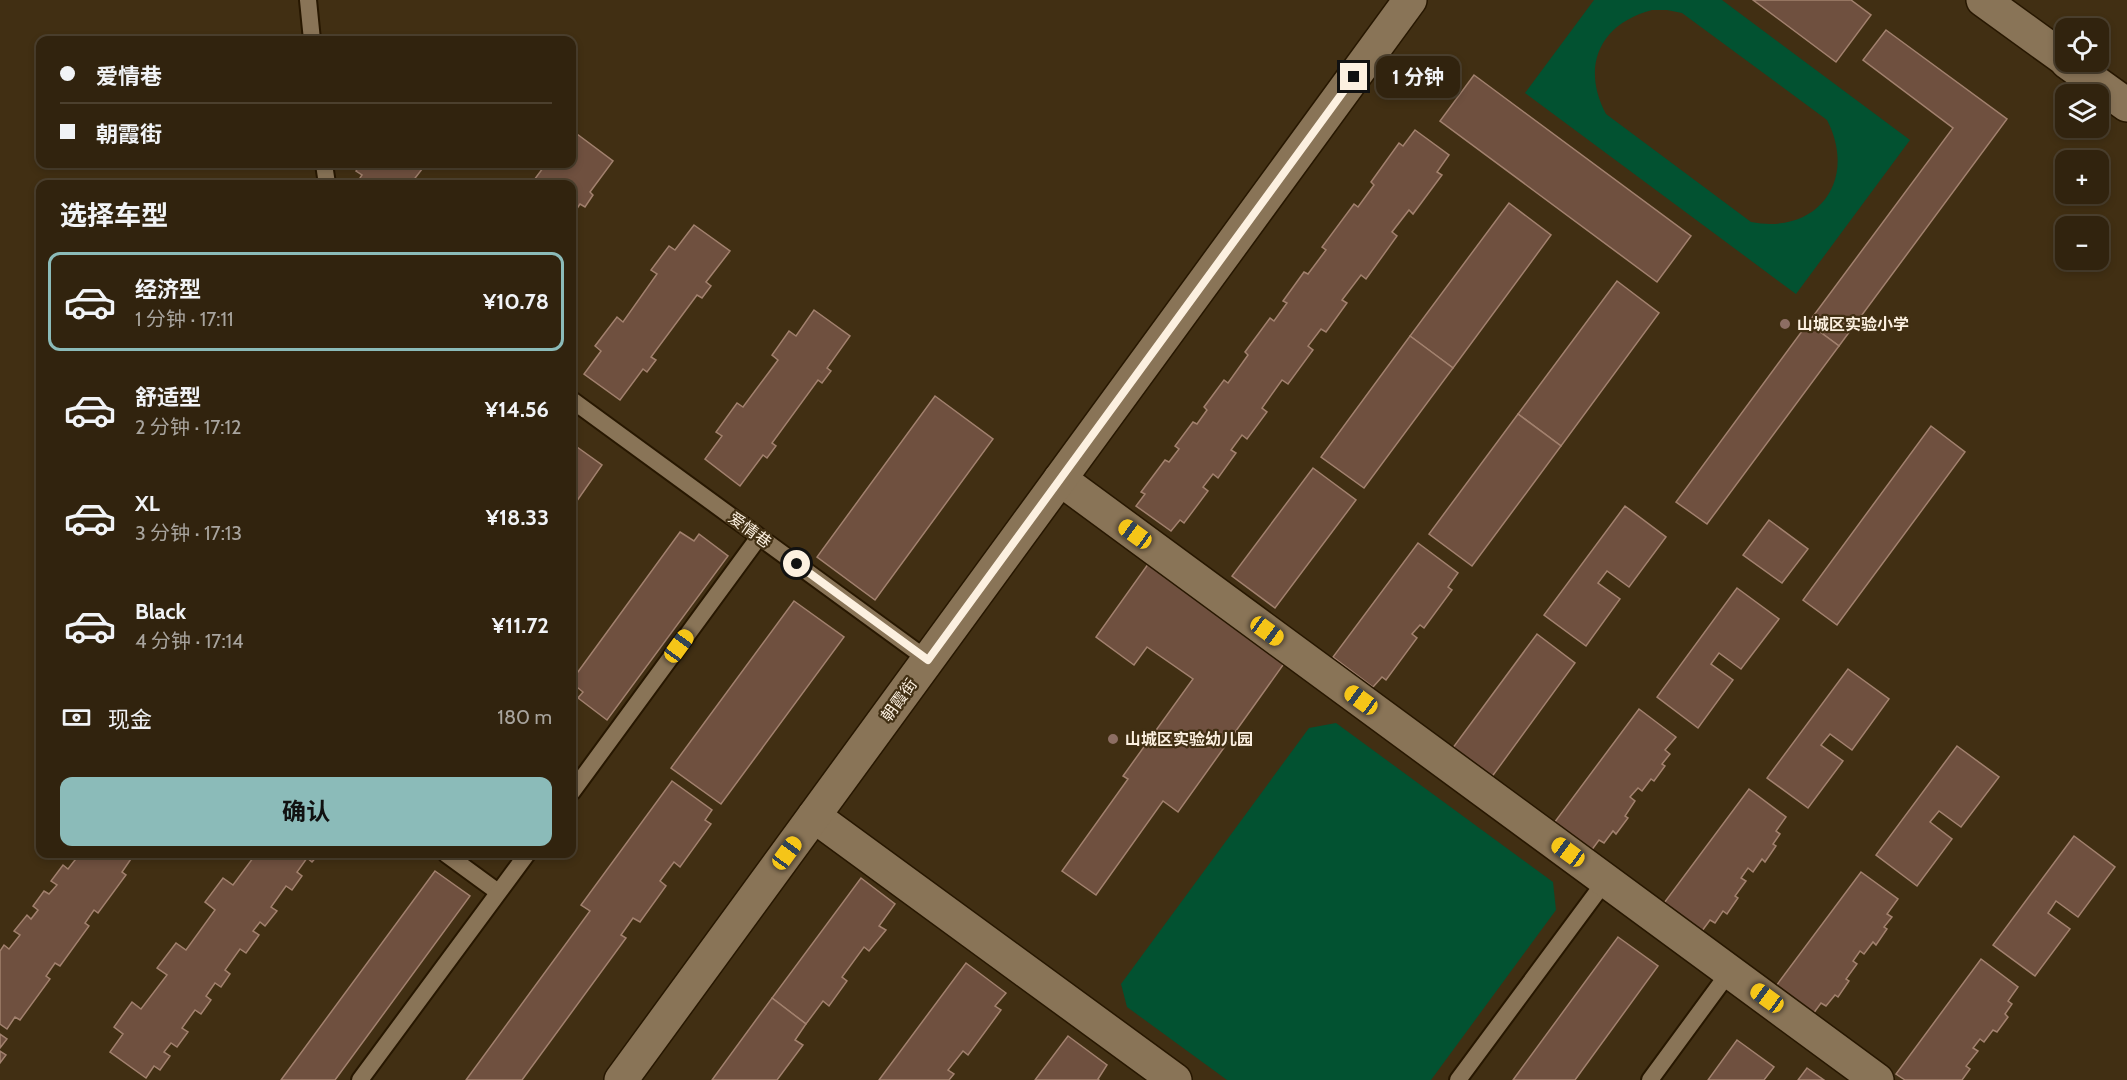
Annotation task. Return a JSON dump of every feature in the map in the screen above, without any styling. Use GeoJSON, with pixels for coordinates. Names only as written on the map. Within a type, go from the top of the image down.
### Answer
{"type":"FeatureCollection","features":[{"type":"Feature","properties":{"kind":"street","name":"朝霞街"},"geometry":{"type":"LineString","coordinates":[[621,1080],[1410,0]]}},
{"type":"Feature","properties":{"kind":"street"},"geometry":{"type":"LineString","coordinates":[[1983,0],[2055,53]]}},
{"type":"Feature","properties":{"kind":"street"},"geometry":{"type":"LineString","coordinates":[[2081,72],[2127,105]]}},
{"type":"Feature","properties":{"kind":"street"},"geometry":{"type":"LineString","coordinates":[[1060,479],[1878,1080]]}},
{"type":"Feature","properties":{"kind":"street"},"geometry":{"type":"LineString","coordinates":[[814,816],[1175,1080]]}},
{"type":"Feature","properties":{"kind":"lane"},"geometry":{"type":"LineString","coordinates":[[308,0],[312,36]]}},
{"type":"Feature","properties":{"kind":"lane","name":"爱情巷"},"geometry":{"type":"LineString","coordinates":[[576,403],[928,660]]}},
{"type":"Feature","properties":{"kind":"lane"},"geometry":{"type":"LineString","coordinates":[[576,787],[759,537]]}},
{"type":"Feature","properties":{"kind":"lane"},"geometry":{"type":"LineString","coordinates":[[451,858],[498,892]]}},
{"type":"Feature","properties":{"kind":"lane"},"geometry":{"type":"LineString","coordinates":[[360,1080],[523,858]]}},
{"type":"Feature","properties":{"kind":"lane"},"geometry":{"type":"LineString","coordinates":[[1458,1080],[1606,880]]}},
{"type":"Feature","properties":{"kind":"lane"},"geometry":{"type":"LineString","coordinates":[[1650,1080],[1730,971]]}},
{"type":"Feature","properties":{"kind":"green space"},"geometry":{"type":"Polygon","coordinates":[[[1594,0],[1722,0],[1910,140],[1796,294],[1525,93],[1594,0]],[[1652,10],[1634,17],[1619,26],[1600,50],[1595,80],[1606,114],[1751,222],[1775,224],[1796,220],[1813,211],[1826,198],[1834,182],[1838,163],[1835,142],[1827,120],[1682,13],[1652,10]]]}},
{"type":"Feature","properties":{"kind":"green space"},"geometry":{"type":"Polygon","coordinates":[[[1336,723],[1553,882],[1556,910],[1431,1080],[1227,1080],[1127,1007],[1121,984],[1309,728],[1336,723]]]}},
{"type":"Feature","properties":{"kind":"building"},"geometry":{"type":"Polygon","coordinates":[[[1753,0],[1851,0],[1871,15],[1836,62],[1753,0]]]}},
{"type":"Feature","properties":{"kind":"building"},"geometry":{"type":"Polygon","coordinates":[[[1886,30],[2007,119],[1839,346],[1808,323],[1953,128],[1863,60],[1886,30]]]}},
{"type":"Feature","properties":{"kind":"building"},"geometry":{"type":"Polygon","coordinates":[[[1474,75],[1691,236],[1657,282],[1440,121],[1474,75]]]}},
{"type":"Feature","properties":{"kind":"building"},"geometry":{"type":"Polygon","coordinates":[[[1415,130],[1449,155],[1437,172],[1442,175],[1413,214],[1409,210],[1392,232],[1397,236],[1366,279],[1361,275],[1342,300],[1347,303],[1326,332],[1321,329],[1308,346],[1313,350],[1288,384],[1282,380],[1262,408],[1267,412],[1247,439],[1242,435],[1231,450],[1236,453],[1218,478],[1213,474],[1203,487],[1208,491],[1184,523],[1180,520],[1171,531],[1136,506],[1145,494],[1141,492],[1165,460],[1169,462],[1179,449],[1175,446],[1193,422],[1197,424],[1207,410],[1204,407],[1224,380],[1228,383],[1248,355],[1245,352],[1270,318],[1274,321],[1287,303],[1283,301],[1304,272],[1308,274],[1326,250],[1322,247],[1354,204],[1358,207],[1374,185],[1371,182],[1399,143],[1403,146],[1415,130]]]}},
{"type":"Feature","properties":{"kind":"building"},"geometry":{"type":"Polygon","coordinates":[[[577,134],[613,161],[590,192],[593,195],[585,207],[580,204],[576,210],[576,180],[534,180],[543,168],[576,168],[577,134]]]}},
{"type":"Feature","properties":{"kind":"building"},"geometry":{"type":"Polygon","coordinates":[[[358,168],[423,168],[414,180],[359,180],[362,175],[356,171],[358,168]]]}},
{"type":"Feature","properties":{"kind":"building"},"geometry":{"type":"Polygon","coordinates":[[[1509,203],[1551,235],[1453,368],[1410,336],[1509,203]]]}},
{"type":"Feature","properties":{"kind":"building"},"geometry":{"type":"Polygon","coordinates":[[[694,225],[730,251],[706,282],[711,286],[702,298],[697,295],[651,357],[656,360],[647,372],[643,369],[620,400],[584,374],[601,351],[595,346],[617,317],[623,322],[657,274],[651,270],[669,246],[675,250],[694,225]]]}},
{"type":"Feature","properties":{"kind":"building"},"geometry":{"type":"Polygon","coordinates":[[[1617,281],[1659,313],[1561,446],[1518,414],[1617,281]]]}},
{"type":"Feature","properties":{"kind":"building"},"geometry":{"type":"Polygon","coordinates":[[[814,310],[850,336],[827,368],[831,371],[822,383],[818,380],[772,443],[776,446],[767,458],[763,455],[740,486],[705,459],[722,436],[716,432],[737,403],[743,407],[778,360],[772,355],[789,331],[796,336],[814,310]]]}},
{"type":"Feature","properties":{"kind":"building"},"geometry":{"type":"Polygon","coordinates":[[[1808,323],[1839,346],[1707,524],[1676,502],[1808,323]]]}},
{"type":"Feature","properties":{"kind":"building"},"geometry":{"type":"Polygon","coordinates":[[[1410,336],[1453,368],[1364,488],[1321,457],[1410,336]]]}},
{"type":"Feature","properties":{"kind":"building"},"geometry":{"type":"Polygon","coordinates":[[[935,396],[993,439],[875,600],[817,557],[935,396]]]}},
{"type":"Feature","properties":{"kind":"building"},"geometry":{"type":"Polygon","coordinates":[[[1518,414],[1561,446],[1472,566],[1429,534],[1518,414]]]}},
{"type":"Feature","properties":{"kind":"building"},"geometry":{"type":"Polygon","coordinates":[[[1931,426],[1965,452],[1837,625],[1803,600],[1931,426]]]}},
{"type":"Feature","properties":{"kind":"building"},"geometry":{"type":"Polygon","coordinates":[[[576,448],[602,465],[576,502],[576,448]]]}},
{"type":"Feature","properties":{"kind":"building"},"geometry":{"type":"Polygon","coordinates":[[[1313,468],[1356,500],[1275,608],[1232,576],[1313,468]]]}},
{"type":"Feature","properties":{"kind":"building"},"geometry":{"type":"Polygon","coordinates":[[[1625,506],[1666,537],[1629,587],[1607,571],[1598,583],[1620,599],[1586,646],[1544,615],[1625,506]]]}},
{"type":"Feature","properties":{"kind":"building"},"geometry":{"type":"Polygon","coordinates":[[[1769,520],[1808,549],[1782,583],[1743,555],[1769,520]]]}},
{"type":"Feature","properties":{"kind":"building"},"geometry":{"type":"Polygon","coordinates":[[[680,532],[694,541],[699,534],[728,556],[607,720],[578,698],[583,692],[576,686],[576,675],[680,532]]]}},
{"type":"Feature","properties":{"kind":"building"},"geometry":{"type":"Polygon","coordinates":[[[1418,543],[1458,573],[1448,587],[1452,590],[1424,628],[1420,625],[1412,634],[1417,638],[1386,680],[1382,677],[1373,687],[1333,657],[1418,543]]]}},
{"type":"Feature","properties":{"kind":"building"},"geometry":{"type":"Polygon","coordinates":[[[1151,560],[1288,658],[1178,812],[1163,801],[1096,895],[1062,871],[1128,779],[1123,776],[1193,679],[1147,647],[1134,665],[1096,637],[1151,560]]]}},
{"type":"Feature","properties":{"kind":"building"},"geometry":{"type":"Polygon","coordinates":[[[1737,588],[1779,619],[1741,669],[1719,653],[1711,664],[1733,680],[1698,728],[1657,697],[1737,588]]]}},
{"type":"Feature","properties":{"kind":"building"},"geometry":{"type":"Polygon","coordinates":[[[794,601],[844,637],[721,804],[671,768],[794,601]]]}},
{"type":"Feature","properties":{"kind":"building"},"geometry":{"type":"Polygon","coordinates":[[[1537,634],[1575,663],[1491,778],[1452,749],[1537,634]]]}},
{"type":"Feature","properties":{"kind":"building"},"geometry":{"type":"Polygon","coordinates":[[[1848,669],[1889,699],[1852,750],[1830,734],[1821,745],[1843,761],[1808,808],[1767,778],[1848,669]]]}},
{"type":"Feature","properties":{"kind":"building"},"geometry":{"type":"Polygon","coordinates":[[[1639,709],[1676,737],[1665,750],[1670,754],[1662,764],[1665,766],[1654,781],[1651,779],[1642,791],[1638,788],[1630,797],[1635,801],[1625,816],[1628,818],[1616,834],[1613,831],[1604,843],[1599,840],[1591,851],[1554,823],[1639,709]]]}},
{"type":"Feature","properties":{"kind":"building"},"geometry":{"type":"Polygon","coordinates":[[[1957,746],[1999,777],[1961,827],[1939,811],[1930,822],[1952,839],[1917,886],[1876,855],[1957,746]]]}},
{"type":"Feature","properties":{"kind":"building"},"geometry":{"type":"Polygon","coordinates":[[[672,781],[712,810],[705,820],[711,824],[680,867],[674,862],[660,881],[666,886],[640,922],[633,918],[621,935],[626,938],[522,1080],[466,1080],[590,911],[581,905],[672,781]]]}},
{"type":"Feature","properties":{"kind":"building"},"geometry":{"type":"Polygon","coordinates":[[[1749,789],[1786,817],[1776,831],[1780,834],[1773,844],[1776,846],[1765,862],[1762,859],[1753,872],[1748,868],[1741,878],[1746,881],[1735,896],[1738,898],[1727,914],[1723,911],[1715,923],[1710,920],[1702,931],[1664,903],[1749,789]]]}},
{"type":"Feature","properties":{"kind":"building"},"geometry":{"type":"Polygon","coordinates":[[[2074,836],[2115,867],[2078,917],[2056,901],[2048,913],[2070,929],[2035,976],[1993,945],[2074,836]]]}},
{"type":"Feature","properties":{"kind":"building"},"geometry":{"type":"Polygon","coordinates":[[[72,858],[132,858],[122,872],[126,875],[98,913],[94,910],[85,923],[89,926],[60,966],[55,963],[46,976],[50,979],[20,1020],[15,1017],[7,1029],[0,1024],[0,951],[4,945],[9,949],[20,935],[14,931],[27,915],[31,919],[38,910],[33,906],[44,891],[49,894],[57,885],[51,881],[63,865],[68,869],[75,860],[72,858]]]}},
{"type":"Feature","properties":{"kind":"building"},"geometry":{"type":"Polygon","coordinates":[[[253,858],[307,858],[297,872],[302,876],[292,890],[286,886],[271,907],[277,911],[265,926],[260,922],[253,931],[259,935],[246,953],[240,949],[225,970],[230,974],[221,987],[215,983],[206,996],[211,1000],[201,1014],[195,1010],[182,1028],[188,1032],[177,1047],[171,1043],[164,1052],[170,1056],[160,1070],[154,1066],[146,1078],[110,1052],[123,1034],[114,1027],[132,1002],[141,1009],[167,975],[157,968],[176,943],[186,950],[215,910],[205,902],[223,878],[233,885],[253,858]]]}},
{"type":"Feature","properties":{"kind":"building"},"geometry":{"type":"Polygon","coordinates":[[[435,871],[470,896],[335,1080],[281,1080],[435,871]]]}},
{"type":"Feature","properties":{"kind":"building"},"geometry":{"type":"Polygon","coordinates":[[[1861,872],[1898,899],[1887,914],[1892,917],[1884,927],[1887,929],[1876,945],[1873,942],[1864,954],[1860,951],[1853,961],[1857,964],[1846,979],[1849,981],[1838,997],[1835,995],[1826,1006],[1821,1003],[1813,1014],[1776,986],[1861,872]]]}},
{"type":"Feature","properties":{"kind":"building"},"geometry":{"type":"Polygon","coordinates":[[[861,878],[895,904],[879,926],[886,930],[869,951],[864,947],[842,977],[847,981],[829,1006],[823,1001],[806,1024],[772,998],[861,878]]]}},
{"type":"Feature","properties":{"kind":"building"},"geometry":{"type":"Polygon","coordinates":[[[1618,937],[1658,966],[1575,1080],[1513,1080],[1618,937]]]}},
{"type":"Feature","properties":{"kind":"building"},"geometry":{"type":"Polygon","coordinates":[[[1981,959],[2018,987],[2008,1001],[2012,1004],[2005,1014],[2008,1017],[1997,1032],[1993,1030],[1984,1042],[1980,1039],[1973,1048],[1978,1051],[1966,1066],[1970,1069],[1962,1080],[1905,1080],[1896,1074],[1981,959]]]}},
{"type":"Feature","properties":{"kind":"building"},"geometry":{"type":"Polygon","coordinates":[[[966,963],[1006,993],[995,1006],[1001,1010],[968,1055],[963,1051],[948,1070],[954,1074],[949,1080],[879,1080],[966,963]]]}},
{"type":"Feature","properties":{"kind":"building"},"geometry":{"type":"Polygon","coordinates":[[[772,998],[806,1024],[795,1040],[803,1045],[777,1080],[712,1080],[772,998]]]}},
{"type":"Feature","properties":{"kind":"building"},"geometry":{"type":"Polygon","coordinates":[[[0,1034],[7,1039],[0,1048],[0,1034]]]}},
{"type":"Feature","properties":{"kind":"building"},"geometry":{"type":"Polygon","coordinates":[[[1068,1036],[1107,1065],[1099,1080],[1035,1080],[1068,1036]]]}},
{"type":"Feature","properties":{"kind":"building"},"geometry":{"type":"Polygon","coordinates":[[[1737,1040],[1774,1067],[1764,1080],[1708,1080],[1737,1040]]]}},
{"type":"Feature","properties":{"kind":"building"},"geometry":{"type":"Polygon","coordinates":[[[0,1051],[6,1055],[0,1063],[0,1051]]]}},
{"type":"Feature","properties":{"kind":"building"},"geometry":{"type":"Polygon","coordinates":[[[1807,1068],[1824,1080],[1798,1080],[1807,1068]]]}},
{"type":"Feature","properties":{"kind":"place","name":"山城区实验小学"},"geometry":{"type":"Point","coordinates":[1785,324]}},
{"type":"Feature","properties":{"kind":"place","name":"山城区实验幼儿园"},"geometry":{"type":"Point","coordinates":[1113,739]}},
{"type":"Feature","properties":{"kind":"route"},"geometry":{"type":"LineString","coordinates":[[797,564],[928,660],[1354,77]]}}]}
